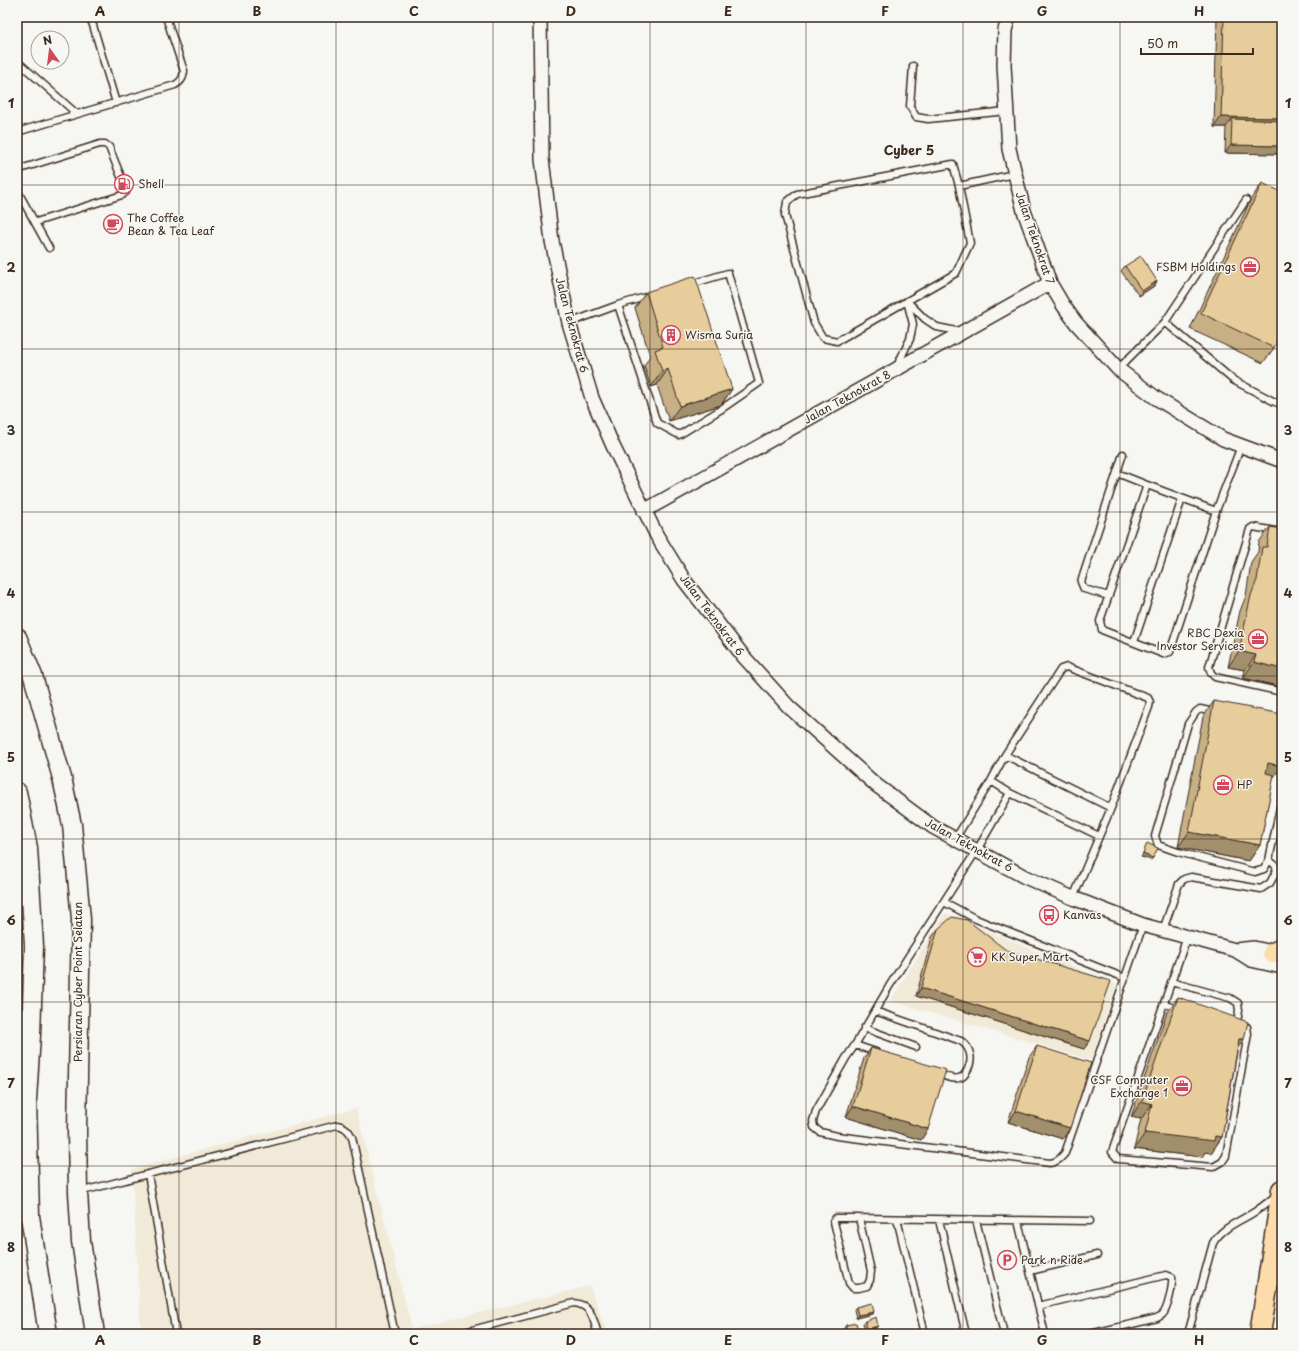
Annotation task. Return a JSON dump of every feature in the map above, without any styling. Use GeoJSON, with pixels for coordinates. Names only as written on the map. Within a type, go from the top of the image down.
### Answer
{"type":"FeatureCollection","features":[{"type":"Feature","properties":{"kind":"main road","name":"Persiaran Cyber Point Selatan"},"geometry":{"type":"LineString","coordinates":[[17,637],[33,676],[62,778],[72,825],[81,919],[77,1130],[78,1192],[81,1241],[95,1334]]}},
{"type":"Feature","properties":{"kind":"main road"},"geometry":{"type":"LineString","coordinates":[[17,792],[30,864],[34,946],[27,1100],[30,1216],[48,1334]]}},
{"type":"Feature","properties":{"kind":"main road"},"geometry":{"type":"LineString","coordinates":[[1260,1334],[1282,1190]]}},
{"type":"Feature","properties":{"kind":"street","name":"Jalan Teknokrat 6"},"geometry":{"type":"LineString","coordinates":[[540,17],[542,159],[552,241],[569,323],[592,398],[613,446],[657,536],[684,580],[744,657],[789,707],[876,785],[933,826],[955,839],[1025,876],[1073,898],[1143,925],[1235,950],[1254,948],[1280,956]]}},
{"type":"Feature","properties":{"kind":"street","name":"Jalan Teknokrat 7"},"geometry":{"type":"LineString","coordinates":[[1009,17],[1005,30],[1004,65],[1009,149],[1024,211],[1050,283],[1063,305],[1076,323],[1118,369],[1156,398],[1223,439],[1282,461]]}},
{"type":"Feature","properties":{"kind":"street","name":"Jalan Teknokrat 8"},"geometry":{"type":"LineString","coordinates":[[644,511],[1050,283]]}},
{"type":"Feature","properties":{"kind":"street"},"geometry":{"type":"LineString","coordinates":[[17,899],[30,864]]}},
{"type":"Feature","properties":{"kind":"street"},"geometry":{"type":"LineString","coordinates":[[17,1015],[31,1035]]}},
{"type":"Feature","properties":{"kind":"lane"},"geometry":{"type":"LineString","coordinates":[[86,17],[91,19],[116,103]]}},
{"type":"Feature","properties":{"kind":"lane"},"geometry":{"type":"LineString","coordinates":[[17,132],[175,85],[184,78],[184,70],[166,17]]}},
{"type":"Feature","properties":{"kind":"lane"},"geometry":{"type":"LineString","coordinates":[[17,61],[77,114]]}},
{"type":"Feature","properties":{"kind":"lane"},"geometry":{"type":"LineString","coordinates":[[913,66],[910,106],[916,116],[928,119],[1006,111]]}},
{"type":"Feature","properties":{"kind":"lane"},"geometry":{"type":"LineString","coordinates":[[17,170],[100,144],[105,144],[109,146],[126,189],[126,192],[122,195],[36,222]]}},
{"type":"Feature","properties":{"kind":"lane"},"geometry":{"type":"LineString","coordinates":[[953,164],[959,186],[970,243],[956,273],[837,341],[823,338],[814,323],[785,215],[787,202],[797,194],[953,164]]}},
{"type":"Feature","properties":{"kind":"lane"},"geometry":{"type":"LineString","coordinates":[[959,186],[1014,174]]}},
{"type":"Feature","properties":{"kind":"lane"},"geometry":{"type":"LineString","coordinates":[[17,190],[19,197],[36,222],[49,248]]}},
{"type":"Feature","properties":{"kind":"lane"},"geometry":{"type":"LineString","coordinates":[[1118,369],[1164,322],[1246,200]]}},
{"type":"Feature","properties":{"kind":"lane"},"geometry":{"type":"LineString","coordinates":[[618,305],[657,423],[678,435],[720,410],[759,383],[728,273],[684,286]]}},
{"type":"Feature","properties":{"kind":"lane"},"geometry":{"type":"LineString","coordinates":[[569,323],[618,305],[654,295]]}},
{"type":"Feature","properties":{"kind":"lane"},"geometry":{"type":"LineString","coordinates":[[907,301],[925,319],[937,327],[963,332]]}},
{"type":"Feature","properties":{"kind":"lane"},"geometry":{"type":"LineString","coordinates":[[896,369],[910,339],[913,324],[907,301]]}},
{"type":"Feature","properties":{"kind":"lane"},"geometry":{"type":"LineString","coordinates":[[1164,322],[1233,380],[1275,402],[1282,404]]}},
{"type":"Feature","properties":{"kind":"lane"},"geometry":{"type":"LineString","coordinates":[[1148,485],[1100,621],[1102,630],[1163,654],[1170,652],[1216,511],[1241,446]]}},
{"type":"Feature","properties":{"kind":"lane"},"geometry":{"type":"LineString","coordinates":[[1108,596],[1084,589],[1081,582],[1124,454]]}},
{"type":"Feature","properties":{"kind":"lane"},"geometry":{"type":"LineString","coordinates":[[1117,473],[1216,511]]}},
{"type":"Feature","properties":{"kind":"lane"},"geometry":{"type":"LineString","coordinates":[[1134,642],[1182,498]]}},
{"type":"Feature","properties":{"kind":"lane"},"geometry":{"type":"LineString","coordinates":[[1282,532],[1253,527],[1250,529],[1209,667],[1215,678],[1282,692]]}},
{"type":"Feature","properties":{"kind":"lane"},"geometry":{"type":"LineString","coordinates":[[955,839],[991,781],[1005,755],[1061,669],[1067,667],[1148,698],[1150,702],[1149,707],[1111,808],[1073,898]]}},
{"type":"Feature","properties":{"kind":"lane"},"geometry":{"type":"LineString","coordinates":[[1223,714],[1200,709],[1196,712],[1188,724],[1155,836],[1158,845],[1178,852],[1255,872],[1264,869],[1269,860],[1282,798]]}},
{"type":"Feature","properties":{"kind":"lane"},"geometry":{"type":"LineString","coordinates":[[1005,755],[1111,808]]}},
{"type":"Feature","properties":{"kind":"lane"},"geometry":{"type":"LineString","coordinates":[[991,781],[1010,793],[1099,836]]}},
{"type":"Feature","properties":{"kind":"lane"},"geometry":{"type":"LineString","coordinates":[[1010,793],[977,850],[890,985],[846,1058],[816,1111],[813,1121],[814,1127],[820,1132],[837,1136],[1050,1163],[1057,1162],[1064,1153],[1143,925]]}},
{"type":"Feature","properties":{"kind":"lane"},"geometry":{"type":"LineString","coordinates":[[1163,930],[1179,884],[1184,879],[1191,877],[1261,889],[1270,883],[1277,870],[1276,865],[1269,860]]}},
{"type":"Feature","properties":{"kind":"lane"},"geometry":{"type":"LineString","coordinates":[[944,902],[976,919],[1125,978]]}},
{"type":"Feature","properties":{"kind":"lane"},"geometry":{"type":"LineString","coordinates":[[1187,937],[1112,1152],[1118,1159],[1213,1167],[1222,1162],[1226,1156],[1248,1034],[1247,1027],[1230,1020]]}},
{"type":"Feature","properties":{"kind":"lane"},"geometry":{"type":"LineString","coordinates":[[1171,982],[1230,998],[1238,1003],[1239,1011],[1237,1022]]}},
{"type":"Feature","properties":{"kind":"lane"},"geometry":{"type":"LineString","coordinates":[[1164,1004],[1186,1009]]}},
{"type":"Feature","properties":{"kind":"lane"},"geometry":{"type":"LineString","coordinates":[[875,1011],[966,1044],[969,1049],[971,1062],[969,1068],[962,1077],[958,1079],[951,1078],[929,1070]]}},
{"type":"Feature","properties":{"kind":"lane"},"geometry":{"type":"LineString","coordinates":[[864,1028],[916,1047]]}},
{"type":"Feature","properties":{"kind":"lane"},"geometry":{"type":"LineString","coordinates":[[855,1045],[884,1055]]}},
{"type":"Feature","properties":{"kind":"lane"},"geometry":{"type":"LineString","coordinates":[[1088,1065],[1094,1067]]}},
{"type":"Feature","properties":{"kind":"lane"},"geometry":{"type":"LineString","coordinates":[[78,1192],[337,1126],[345,1127],[350,1132],[352,1137],[395,1334]]}},
{"type":"Feature","properties":{"kind":"lane"},"geometry":{"type":"LineString","coordinates":[[148,1174],[176,1334]]}},
{"type":"Feature","properties":{"kind":"lane"},"geometry":{"type":"LineString","coordinates":[[1188,1334],[1213,1243],[1224,1230],[1258,1210],[1282,1190]]}},
{"type":"Feature","properties":{"kind":"lane"},"geometry":{"type":"LineString","coordinates":[[859,1218],[871,1271],[870,1280],[867,1286],[853,1288],[849,1283],[834,1222],[836,1218],[859,1218],[1018,1221],[1090,1221]]}},
{"type":"Feature","properties":{"kind":"lane"},"geometry":{"type":"LineString","coordinates":[[897,1219],[925,1334]]}},
{"type":"Feature","properties":{"kind":"lane"},"geometry":{"type":"LineString","coordinates":[[939,1220],[966,1334]]}},
{"type":"Feature","properties":{"kind":"lane"},"geometry":{"type":"LineString","coordinates":[[976,1220],[1004,1334]]}},
{"type":"Feature","properties":{"kind":"lane"},"geometry":{"type":"LineString","coordinates":[[1018,1221],[1045,1334]]}},
{"type":"Feature","properties":{"kind":"lane"},"geometry":{"type":"LineString","coordinates":[[1030,1271],[1097,1255]]}},
{"type":"Feature","properties":{"kind":"lane"},"geometry":{"type":"LineString","coordinates":[[1038,1306],[1166,1275],[1172,1277],[1166,1309],[1162,1315],[1156,1318],[1090,1334]]}},
{"type":"Feature","properties":{"kind":"lane"},"geometry":{"type":"LineString","coordinates":[[457,1334],[574,1303],[581,1304],[589,1311],[598,1334]]}},
{"type":"Feature","properties":{"kind":"shaded area"},"geometry":{"type":"Polygon","coordinates":[[[945,913],[1116,984],[1091,1060],[890,1001],[945,913]]]}},
{"type":"Feature","properties":{"kind":"shaded area"},"geometry":{"type":"Polygon","coordinates":[[[356,1108],[412,1329],[590,1286],[607,1334],[141,1334],[132,1169],[356,1108]]]}},
{"type":"Feature","properties":{"kind":"building"},"geometry":{"type":"Polygon","coordinates":[[[1224,17],[1282,17],[1282,118],[1221,117],[1224,17]]]}},
{"type":"Feature","properties":{"kind":"building"},"geometry":{"type":"Polygon","coordinates":[[[1232,119],[1282,121],[1282,146],[1231,145],[1232,119]]]}},
{"type":"Feature","properties":{"kind":"building","name":"FSBM Holdings"},"geometry":{"type":"Polygon","coordinates":[[[1262,183],[1282,192],[1282,330],[1274,348],[1201,313],[1262,183]]]}},
{"type":"Feature","properties":{"kind":"building"},"geometry":{"type":"Polygon","coordinates":[[[1141,256],[1157,281],[1142,291],[1125,266],[1141,256]]]}},
{"type":"Feature","properties":{"kind":"building","name":"Wisma Suria"},"geometry":{"type":"Polygon","coordinates":[[[695,276],[732,389],[680,406],[668,369],[662,371],[655,350],[663,347],[646,292],[695,276]]]}},
{"type":"Feature","properties":{"kind":"building","name":"RBC Dexia Investor Services"},"geometry":{"type":"Polygon","coordinates":[[[1270,527],[1282,529],[1282,669],[1254,662],[1256,655],[1239,651],[1251,595],[1257,580],[1262,547],[1267,547],[1270,527]]]}},
{"type":"Feature","properties":{"kind":"building","name":"HP"},"geometry":{"type":"Polygon","coordinates":[[[1214,701],[1282,714],[1282,766],[1268,763],[1266,773],[1274,775],[1260,845],[1189,832],[1214,701]]]}},
{"type":"Feature","properties":{"kind":"building"},"geometry":{"type":"Polygon","coordinates":[[[1147,843],[1158,848],[1153,858],[1143,854],[1147,843]]]}},
{"type":"Feature","properties":{"kind":"building"},"geometry":{"type":"Polygon","coordinates":[[[952,917],[967,920],[1006,950],[1111,981],[1090,1041],[921,988],[938,929],[952,917]]]}},
{"type":"Feature","properties":{"kind":"building","name":"CSF Computer Exchange 1"},"geometry":{"type":"Polygon","coordinates":[[[1178,997],[1248,1022],[1244,1039],[1239,1039],[1222,1137],[1215,1136],[1214,1141],[1145,1133],[1152,1104],[1142,1101],[1178,997]]]}},
{"type":"Feature","properties":{"kind":"building"},"geometry":{"type":"Polygon","coordinates":[[[1037,1046],[1091,1063],[1070,1128],[1016,1111],[1037,1046]]]}},
{"type":"Feature","properties":{"kind":"building"},"geometry":{"type":"Polygon","coordinates":[[[871,1048],[946,1070],[928,1129],[853,1106],[871,1048]]]}},
{"type":"Feature","properties":{"kind":"building"},"geometry":{"type":"Polygon","coordinates":[[[872,1303],[874,1312],[858,1315],[856,1307],[872,1303]]]}},
{"type":"Feature","properties":{"kind":"building"},"geometry":{"type":"Polygon","coordinates":[[[876,1317],[878,1326],[867,1329],[865,1321],[876,1317]]]}},
{"type":"Feature","properties":{"kind":"building"},"geometry":{"type":"Polygon","coordinates":[[[856,1323],[858,1329],[847,1332],[846,1325],[856,1323]]]}},
{"type":"Feature","properties":{"kind":"place","name":"Shell"},"geometry":{"type":"Point","coordinates":[124,184]}},
{"type":"Feature","properties":{"kind":"place","name":"The Coffee Bean & Tea Leaf"},"geometry":{"type":"Point","coordinates":[113,224]}},
{"type":"Feature","properties":{"kind":"place","name":"FSBM Holdings"},"geometry":{"type":"Point","coordinates":[1250,267]}},
{"type":"Feature","properties":{"kind":"place","name":"Wisma Suria"},"geometry":{"type":"Point","coordinates":[671,335]}},
{"type":"Feature","properties":{"kind":"place","name":"RBC Dexia Investor Services"},"geometry":{"type":"Point","coordinates":[1258,639]}},
{"type":"Feature","properties":{"kind":"place","name":"HP"},"geometry":{"type":"Point","coordinates":[1223,785]}},
{"type":"Feature","properties":{"kind":"place","name":"Kanvas"},"geometry":{"type":"Point","coordinates":[1049,915]}},
{"type":"Feature","properties":{"kind":"place","name":"KK Super Mart"},"geometry":{"type":"Point","coordinates":[977,957]}},
{"type":"Feature","properties":{"kind":"place","name":"CSF Computer Exchange 1"},"geometry":{"type":"Point","coordinates":[1182,1086]}},
{"type":"Feature","properties":{"kind":"place","name":"Park n Ride"},"geometry":{"type":"Point","coordinates":[1007,1260]}},
{"type":"Feature","properties":{"kind":"district","name":"Cyber 5"},"geometry":{"type":"Point","coordinates":[909,150]}}]}
